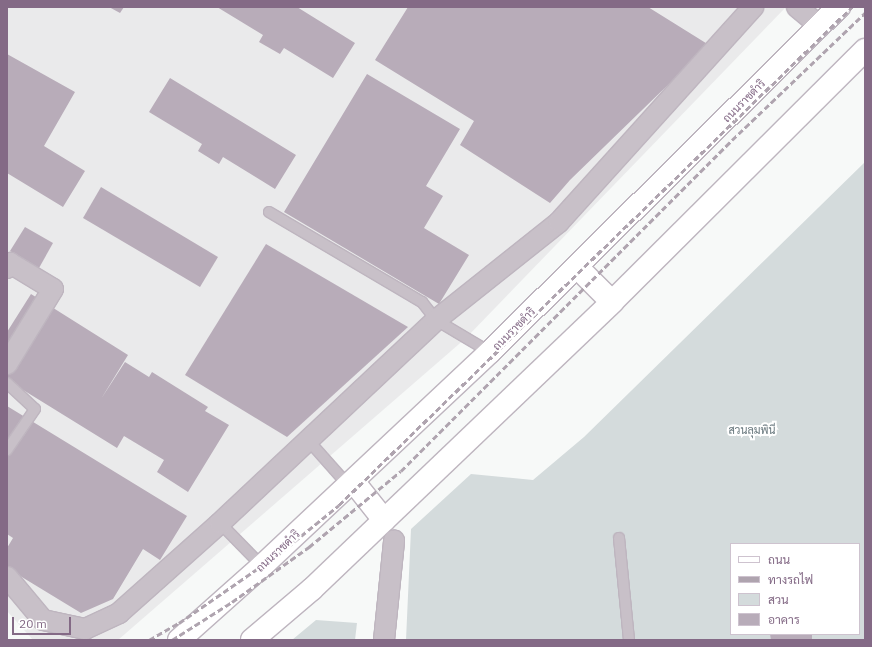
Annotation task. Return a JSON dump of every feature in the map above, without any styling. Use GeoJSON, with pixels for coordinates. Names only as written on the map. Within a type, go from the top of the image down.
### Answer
{"type":"FeatureCollection","features":[{"type":"Feature","properties":{"kind":"main road","name":"ถนนราชดำริ"},"geometry":{"type":"LineString","coordinates":[[179,640],[262,566],[490,352],[839,7]]}},
{"type":"Feature","properties":{"kind":"main road"},"geometry":{"type":"LineString","coordinates":[[252,640],[312,589],[612,302],[865,50]]}},
{"type":"Feature","properties":{"kind":"main road"},"geometry":{"type":"LineString","coordinates":[[577,267],[612,302]]}},
{"type":"Feature","properties":{"kind":"main road"},"geometry":{"type":"LineString","coordinates":[[350,483],[384,520]]}},
{"type":"Feature","properties":{"kind":"street"},"geometry":{"type":"LineString","coordinates":[[7,577],[43,620],[85,630],[119,613],[220,522],[436,320],[559,222],[753,7]]}},
{"type":"Feature","properties":{"kind":"street"},"geometry":{"type":"LineString","coordinates":[[797,7],[820,26]]}},
{"type":"Feature","properties":{"kind":"street"},"geometry":{"type":"LineString","coordinates":[[7,268],[10,263],[53,289],[7,364]]}},
{"type":"Feature","properties":{"kind":"street"},"geometry":{"type":"LineString","coordinates":[[384,640],[394,541]]}},
{"type":"Feature","properties":{"kind":"lane"},"geometry":{"type":"LineString","coordinates":[[269,212],[422,302],[436,320],[490,352]]}},
{"type":"Feature","properties":{"kind":"lane"},"geometry":{"type":"LineString","coordinates":[[7,383],[35,409],[7,450]]}},
{"type":"Feature","properties":{"kind":"lane"},"geometry":{"type":"LineString","coordinates":[[308,440],[350,483]]}},
{"type":"Feature","properties":{"kind":"lane"},"geometry":{"type":"LineString","coordinates":[[220,522],[262,566]]}},
{"type":"Feature","properties":{"kind":"lane"},"geometry":{"type":"LineString","coordinates":[[619,538],[629,640]]}},
{"type":"Feature","properties":{"kind":"shaded area"},"geometry":{"type":"Polygon","coordinates":[[[7,7],[786,7],[466,338],[118,640],[33,640],[7,611],[7,7]]]}},
{"type":"Feature","properties":{"kind":"green space","name":"สวนลุมพินี"},"geometry":{"type":"Polygon","coordinates":[[[865,162],[865,640],[406,640],[411,529],[471,474],[533,480],[584,437],[865,162]]]}},
{"type":"Feature","properties":{"kind":"green space"},"geometry":{"type":"Polygon","coordinates":[[[316,620],[357,623],[355,640],[292,640],[316,620]]]}},
{"type":"Feature","properties":{"kind":"building"},"geometry":{"type":"Polygon","coordinates":[[[109,7],[124,7],[120,13],[109,7]]]}},
{"type":"Feature","properties":{"kind":"building"},"geometry":{"type":"Polygon","coordinates":[[[217,7],[297,7],[355,43],[333,78],[284,48],[280,54],[259,42],[263,35],[217,7]]]}},
{"type":"Feature","properties":{"kind":"building"},"geometry":{"type":"Polygon","coordinates":[[[408,7],[648,7],[709,45],[570,180],[550,203],[460,145],[474,121],[375,60],[408,7]]]}},
{"type":"Feature","properties":{"kind":"building"},"geometry":{"type":"Polygon","coordinates":[[[7,54],[75,92],[44,146],[85,171],[63,207],[7,173],[7,54]]]}},
{"type":"Feature","properties":{"kind":"building"},"geometry":{"type":"Polygon","coordinates":[[[367,74],[460,129],[426,186],[443,196],[424,228],[469,255],[439,304],[284,212],[367,74]]]}},
{"type":"Feature","properties":{"kind":"building"},"geometry":{"type":"Polygon","coordinates":[[[170,78],[296,155],[275,189],[223,157],[219,164],[198,151],[202,144],[149,112],[170,78]]]}},
{"type":"Feature","properties":{"kind":"building"},"geometry":{"type":"Polygon","coordinates":[[[101,187],[218,257],[200,287],[83,218],[101,187]]]}},
{"type":"Feature","properties":{"kind":"building"},"geometry":{"type":"Polygon","coordinates":[[[25,227],[53,243],[39,268],[10,251],[25,227]]]}},
{"type":"Feature","properties":{"kind":"building"},"geometry":{"type":"Polygon","coordinates":[[[266,244],[408,327],[287,437],[185,375],[266,244]]]}},
{"type":"Feature","properties":{"kind":"building"},"geometry":{"type":"Polygon","coordinates":[[[31,294],[128,355],[101,399],[125,362],[149,377],[152,372],[208,407],[205,411],[229,425],[188,492],[157,472],[164,460],[124,436],[117,448],[7,380],[7,332],[31,294]]]}},
{"type":"Feature","properties":{"kind":"building"},"geometry":{"type":"Polygon","coordinates":[[[7,406],[187,516],[160,560],[143,549],[113,599],[81,613],[7,568],[7,548],[13,538],[7,534],[7,406]]]}},
{"type":"Feature","properties":{"kind":"building"},"geometry":{"type":"Polygon","coordinates":[[[770,635],[812,635],[812,639],[771,640],[770,635]]]}},
{"type":"Feature","properties":{"kind":"railway"},"geometry":{"type":"LineString","coordinates":[[149,640],[179,623],[280,553],[339,505],[852,7]]}},
{"type":"Feature","properties":{"kind":"railway"},"geometry":{"type":"LineString","coordinates":[[172,640],[232,602],[309,547],[401,471],[732,140],[865,13]]}}]}
